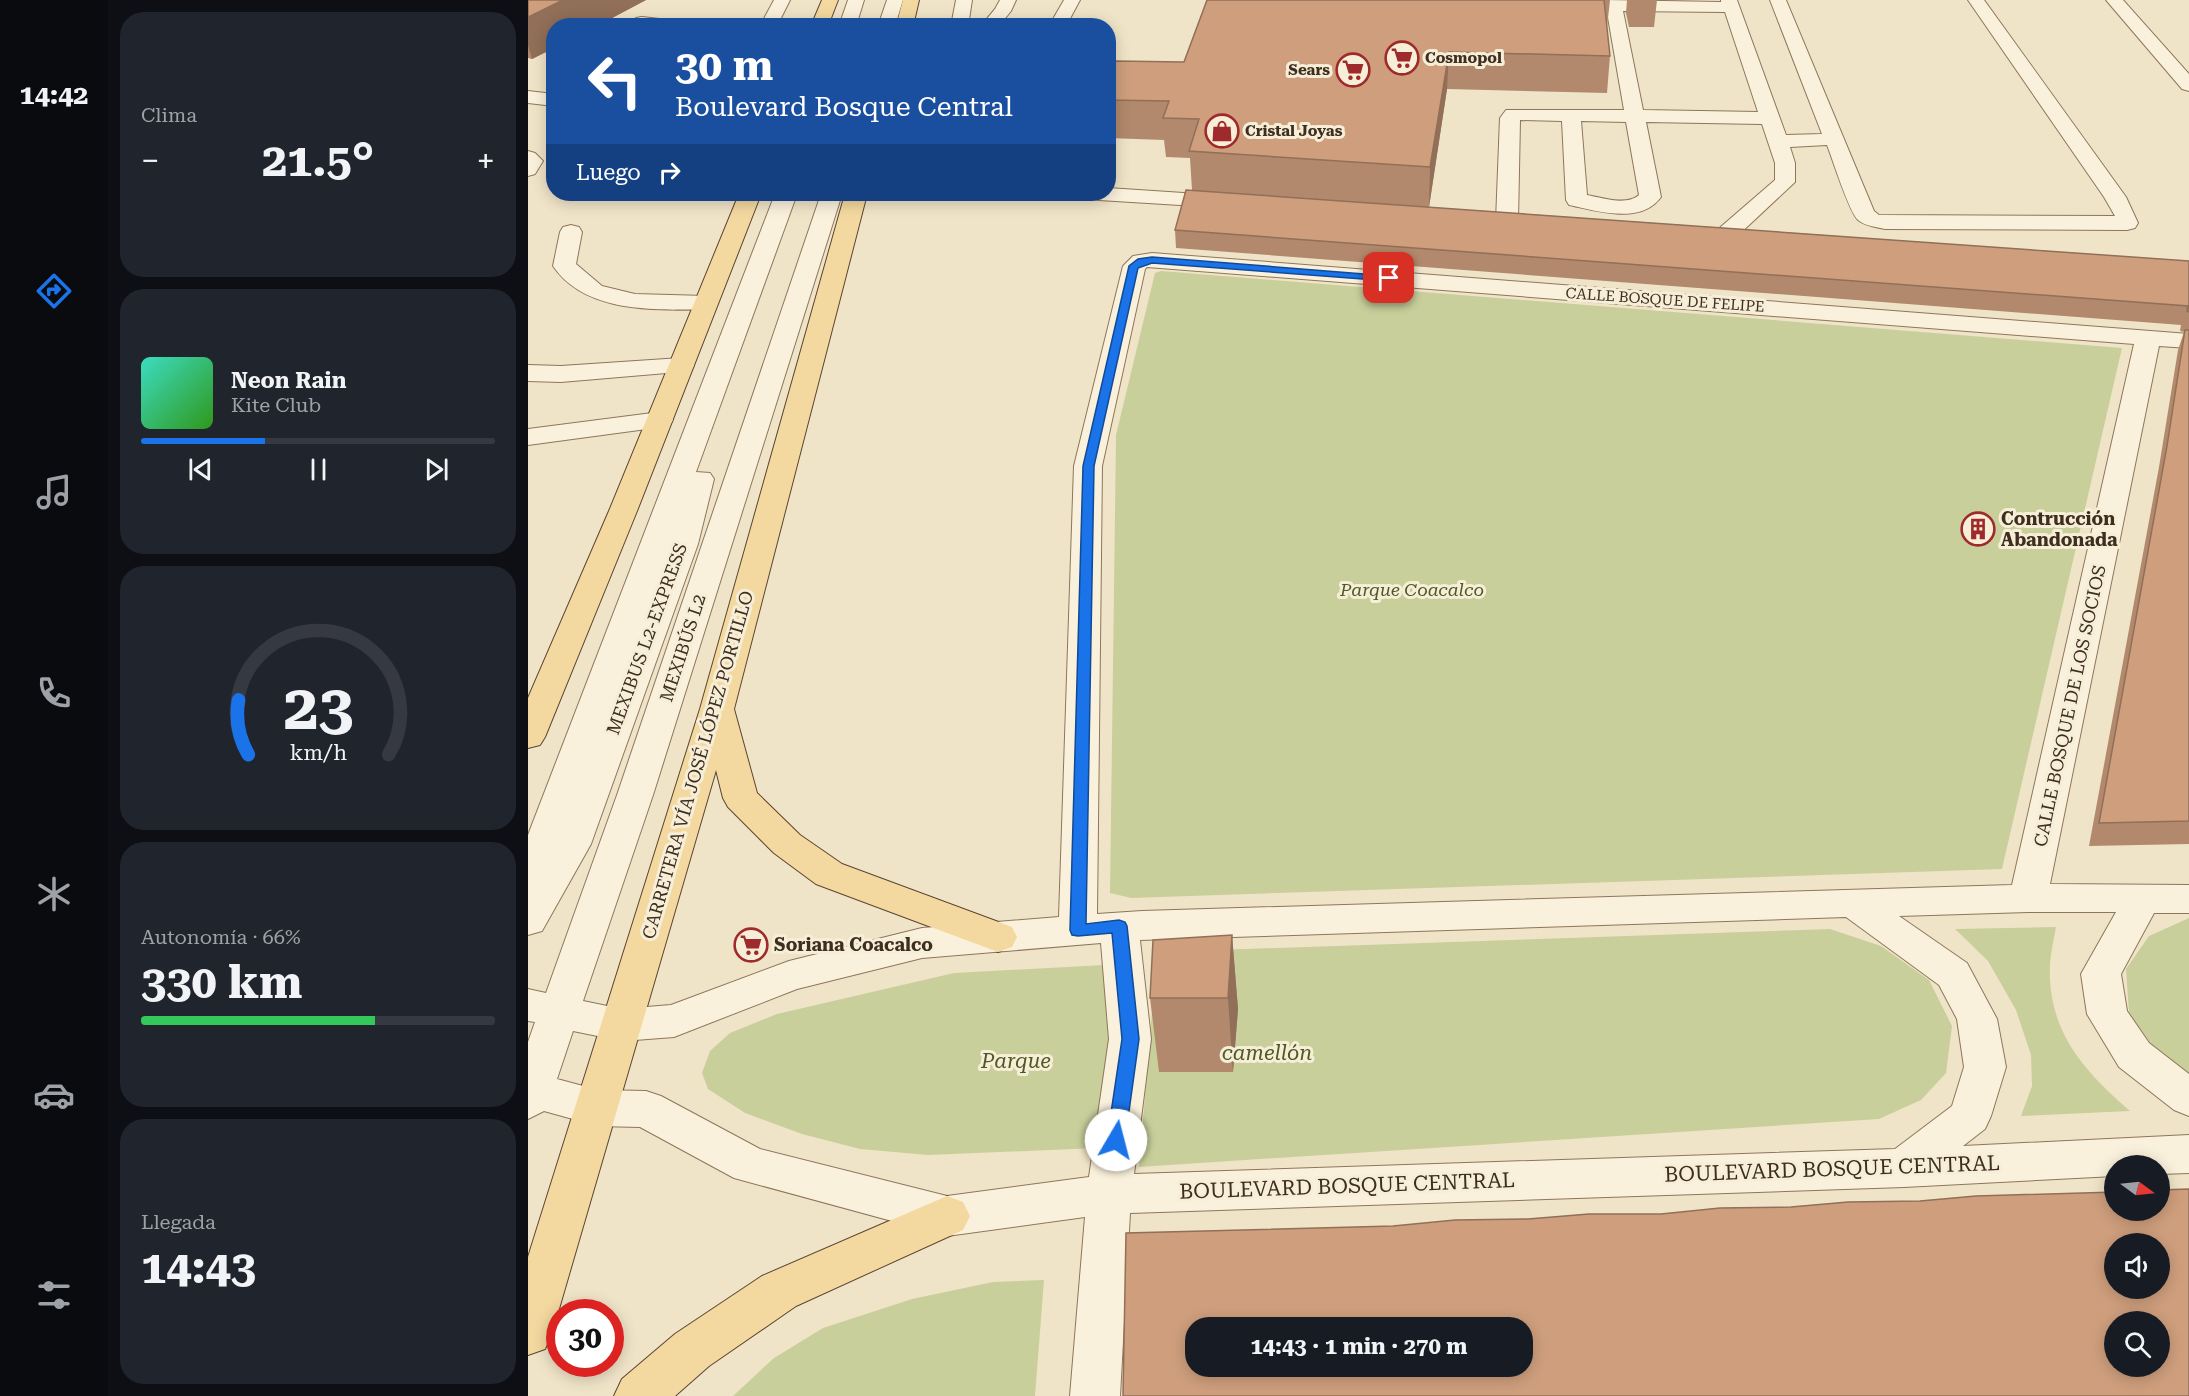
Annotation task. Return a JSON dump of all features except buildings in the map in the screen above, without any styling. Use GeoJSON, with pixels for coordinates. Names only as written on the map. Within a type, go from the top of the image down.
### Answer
{"type":"FeatureCollection","features":[{"type":"Feature","properties":{"kind":"main road"},"geometry":{"type":"LineString","coordinates":[[822,18],[830,0]]}},
{"type":"Feature","properties":{"kind":"main road"},"geometry":{"type":"LineString","coordinates":[[906,18],[911,0]]}},
{"type":"Feature","properties":{"kind":"main road"},"geometry":{"type":"LineString","coordinates":[[528,737],[660,420],[747,201]]}},
{"type":"Feature","properties":{"kind":"main road","name":"CARRETERA VÍA JOSÉ LÓPEZ PORTILLO"},"geometry":{"type":"LineString","coordinates":[[528,1333],[717,709],[854,201]]}},
{"type":"Feature","properties":{"kind":"main road"},"geometry":{"type":"LineString","coordinates":[[717,709],[741,798],[787,844],[829,874],[998,937]]}},
{"type":"Feature","properties":{"kind":"main road"},"geometry":{"type":"LineString","coordinates":[[639,1396],[692,1350],[779,1291],[947,1216]]}},
{"type":"Feature","properties":{"kind":"street"},"geometry":{"type":"LineString","coordinates":[[772,18],[782,0]]}},
{"type":"Feature","properties":{"kind":"street"},"geometry":{"type":"LineString","coordinates":[[850,18],[856,0]]}},
{"type":"Feature","properties":{"kind":"street"},"geometry":{"type":"LineString","coordinates":[[889,18],[895,0]]}},
{"type":"Feature","properties":{"kind":"street"},"geometry":{"type":"LineString","coordinates":[[961,18],[964,0]]}},
{"type":"Feature","properties":{"kind":"street"},"geometry":{"type":"LineString","coordinates":[[1062,18],[1072,0]]}},
{"type":"Feature","properties":{"kind":"street"},"geometry":{"type":"LineString","coordinates":[[1778,0],[1865,216],[1873,220],[2127,223],[2115,197],[1976,0]]}},
{"type":"Feature","properties":{"kind":"street"},"geometry":{"type":"LineString","coordinates":[[2114,0],[2189,86]]}},
{"type":"Feature","properties":{"kind":"street"},"geometry":{"type":"LineString","coordinates":[[1571,115],[1577,200],[1618,207],[1639,206],[1650,197],[1614,3],[1730,4],[1742,32],[1785,163],[1785,182],[1724,236]]}},
{"type":"Feature","properties":{"kind":"street"},"geometry":{"type":"LineString","coordinates":[[996,18],[1006,6]]}},
{"type":"Feature","properties":{"kind":"street"},"geometry":{"type":"LineString","coordinates":[[1742,32],[1791,32]]}},
{"type":"Feature","properties":{"kind":"street"},"geometry":{"type":"LineString","coordinates":[[528,97],[546,99]]}},
{"type":"Feature","properties":{"kind":"street"},"geometry":{"type":"LineString","coordinates":[[1507,221],[1510,118],[1513,114],[1770,118]]}},
{"type":"Feature","properties":{"kind":"street"},"geometry":{"type":"LineString","coordinates":[[1778,141],[1835,139]]}},
{"type":"Feature","properties":{"kind":"street"},"geometry":{"type":"LineString","coordinates":[[528,157],[533,161],[528,170]]}},
{"type":"Feature","properties":{"kind":"street"},"geometry":{"type":"LineString","coordinates":[[1116,195],[1255,204]]}},
{"type":"Feature","properties":{"kind":"street"},"geometry":{"type":"LineString","coordinates":[[528,883],[783,201]]}},
{"type":"Feature","properties":{"kind":"street","name":"MEXIBÚS L2"},"geometry":{"type":"LineString","coordinates":[[529,1094],[543,1009],[635,795],[829,201]]}},
{"type":"Feature","properties":{"kind":"street"},"geometry":{"type":"LineString","coordinates":[[1483,220],[1530,223]]}},
{"type":"Feature","properties":{"kind":"street"},"geometry":{"type":"LineString","coordinates":[[570,232],[564,266],[594,291],[635,301],[706,303]]}},
{"type":"Feature","properties":{"kind":"street"},"geometry":{"type":"LineString","coordinates":[[1702,234],[1748,238]]}},
{"type":"Feature","properties":{"kind":"street","name":"CALLE BOSQUE DE FELIPE"},"geometry":{"type":"LineString","coordinates":[[1078,930],[1088,466],[1134,266],[1142,261],[2189,341]]}},
{"type":"Feature","properties":{"kind":"street","name":"CALLE BOSQUE DE LOS SOCIOS"},"geometry":{"type":"LineString","coordinates":[[2028,898],[2148,338]]}},
{"type":"Feature","properties":{"kind":"street","name":"MEXIBUS L2-EXPRESS"},"geometry":{"type":"LineString","coordinates":[[528,921],[573,844],[683,544],[722,396],[731,343]]}},
{"type":"Feature","properties":{"kind":"street"},"geometry":{"type":"LineString","coordinates":[[528,373],[552,375],[681,366]]}},
{"type":"Feature","properties":{"kind":"street"},"geometry":{"type":"LineString","coordinates":[[528,437],[660,420]]}},
{"type":"Feature","properties":{"kind":"street"},"geometry":{"type":"LineString","coordinates":[[543,1009],[622,1025],[674,1021],[789,976],[922,944],[1119,926],[2028,898],[2189,899]]}},
{"type":"Feature","properties":{"kind":"street"},"geometry":{"type":"LineString","coordinates":[[2142,899],[2101,974],[2107,1014],[2134,1055],[2189,1098]]}},
{"type":"Feature","properties":{"kind":"street"},"geometry":{"type":"LineString","coordinates":[[1853,903],[1953,975],[1977,1019],[1985,1067],[1970,1116],[1904,1168]]}},
{"type":"Feature","properties":{"kind":"street"},"geometry":{"type":"LineString","coordinates":[[1095,1396],[1109,1194],[1130,1039],[1119,926]]}},
{"type":"Feature","properties":{"kind":"street","name":"BOULEVARD BOSQUE CENTRAL"},"geometry":{"type":"LineString","coordinates":[[529,1094],[598,1108],[646,1109],[750,1165],[947,1216],[1109,1194],[1904,1168],[2189,1154]]}},
{"type":"Feature","properties":{"kind":"green space","name":"Parque Coacalco"},"geometry":{"type":"Polygon","coordinates":[[[1161,271],[2122,348],[2002,869],[1131,898],[1110,893],[1116,435],[1155,273],[1161,271]]]}},
{"type":"Feature","properties":{"kind":"green space"},"geometry":{"type":"Polygon","coordinates":[[[2189,918],[2189,1081],[2165,1064],[2129,1013],[2126,969],[2149,936],[2189,918]]]}},
{"type":"Feature","properties":{"kind":"green space"},"geometry":{"type":"Polygon","coordinates":[[[2056,927],[2050,963],[2051,987],[2062,1029],[2083,1064],[2130,1111],[2021,1116],[2032,1086],[2031,1055],[2016,1010],[1988,961],[1955,929],[2056,927]]]}},
{"type":"Feature","properties":{"kind":"green space","name":"camellón"},"geometry":{"type":"Polygon","coordinates":[[[1830,929],[1881,946],[1929,980],[1952,1026],[1946,1073],[1921,1100],[1879,1119],[1139,1167],[1157,952],[1830,929]]]}},
{"type":"Feature","properties":{"kind":"green space","name":"Parque"},"geometry":{"type":"Polygon","coordinates":[[[1104,965],[1115,1031],[1098,1148],[928,1155],[860,1149],[802,1134],[745,1113],[708,1089],[702,1073],[710,1051],[730,1033],[777,1014],[954,973],[1104,965]]]}},
{"type":"Feature","properties":{"kind":"green space"},"geometry":{"type":"Polygon","coordinates":[[[1044,1280],[1035,1396],[733,1396],[774,1358],[823,1328],[912,1299],[993,1282],[1044,1280]]]}},
{"type":"Feature","properties":{"kind":"place","name":"Cosmopol"},"geometry":{"type":"Point","coordinates":[1402,58]}},
{"type":"Feature","properties":{"kind":"place","name":"Sears"},"geometry":{"type":"Point","coordinates":[1353,70]}},
{"type":"Feature","properties":{"kind":"place","name":"Cristal Joyas"},"geometry":{"type":"Point","coordinates":[1222,131]}},
{"type":"Feature","properties":{"kind":"place","name":"Contrucción Abandonada"},"geometry":{"type":"Point","coordinates":[1978,529]}},
{"type":"Feature","properties":{"kind":"place","name":"Soriana Coacalco"},"geometry":{"type":"Point","coordinates":[751,945]}},
{"type":"Feature","properties":{"kind":"route"},"geometry":{"type":"LineString","coordinates":[[1116,1140],[1130,1039],[1119,926],[1078,930],[1088,466],[1134,266],[1142,261],[1152,260],[1389,278]]}}]}
